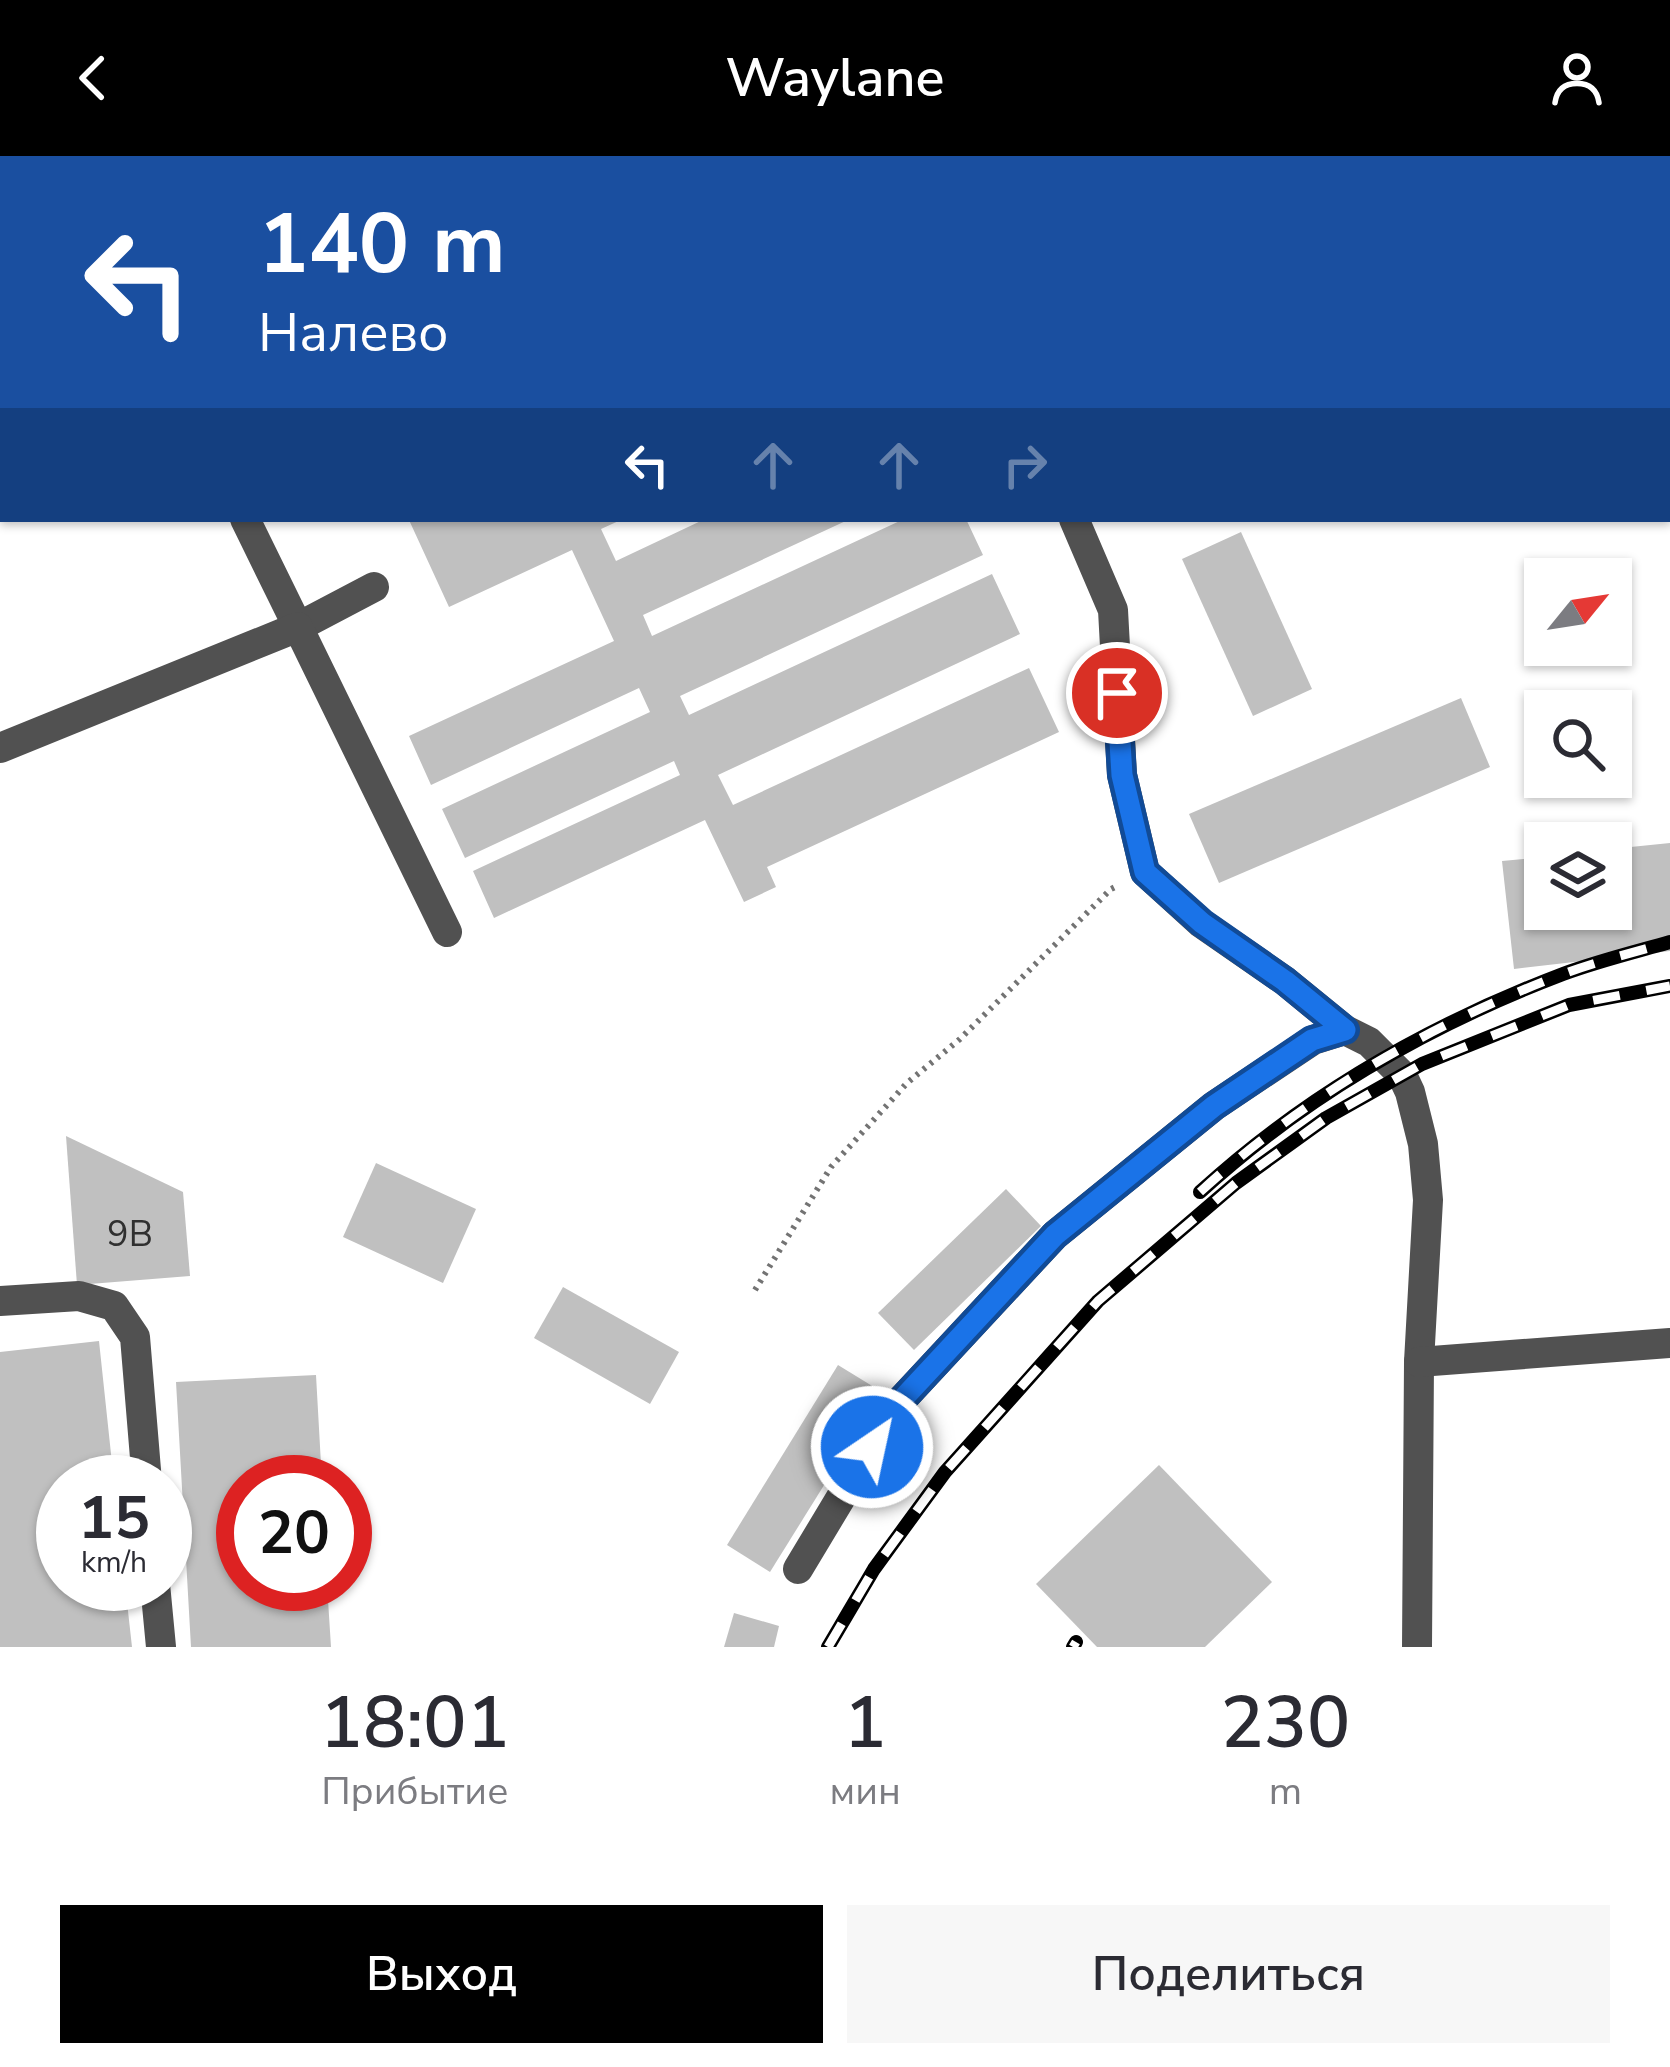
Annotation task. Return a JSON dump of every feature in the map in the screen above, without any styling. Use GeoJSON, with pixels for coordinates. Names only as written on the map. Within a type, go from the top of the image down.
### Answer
{"type":"FeatureCollection","features":[{"type":"Feature","properties":{"kind":"street"},"geometry":{"type":"LineString","coordinates":[[246,522],[447,932]]}},
{"type":"Feature","properties":{"kind":"street"},"geometry":{"type":"LineString","coordinates":[[1075,522],[1113,610],[1122,775],[1145,872],[1202,923],[1345,1030],[1369,1042],[1402,1075],[1410,1092],[1423,1144],[1427,1199],[1419,1362],[1417,1647]]}},
{"type":"Feature","properties":{"kind":"street"},"geometry":{"type":"LineString","coordinates":[[0,748],[298,627],[374,587]]}},
{"type":"Feature","properties":{"kind":"street"},"geometry":{"type":"LineString","coordinates":[[798,1569],[896,1406],[1055,1235],[1214,1106],[1312,1040],[1345,1030]]}},
{"type":"Feature","properties":{"kind":"street"},"geometry":{"type":"LineString","coordinates":[[0,1300],[80,1296],[114,1306],[135,1337],[145,1455]]}},
{"type":"Feature","properties":{"kind":"street"},"geometry":{"type":"LineString","coordinates":[[1419,1362],[1670,1342]]}},
{"type":"Feature","properties":{"kind":"street"},"geometry":{"type":"LineString","coordinates":[[157,1611],[160,1647]]}},
{"type":"Feature","properties":{"kind":"path"},"geometry":{"type":"LineString","coordinates":[[755,1290],[831,1167],[907,1083],[960,1039],[1111,889],[1145,872]]}},
{"type":"Feature","properties":{"kind":"building"},"geometry":{"type":"Polygon","coordinates":[[[410,522],[616,522],[601,529],[616,561],[699,522],[844,522],[643,615],[652,636],[898,522],[967,522],[983,555],[680,696],[689,715],[992,574],[1020,634],[718,775],[733,805],[1029,668],[1059,732],[767,867],[776,887],[744,902],[705,820],[494,918],[473,871],[680,775],[674,761],[465,858],[442,809],[650,712],[639,688],[431,785],[409,736],[614,641],[572,550],[449,607],[410,522]]]}},
{"type":"Feature","properties":{"kind":"building"},"geometry":{"type":"Polygon","coordinates":[[[1241,532],[1312,689],[1253,716],[1182,559],[1241,532]]]}},
{"type":"Feature","properties":{"kind":"building"},"geometry":{"type":"Polygon","coordinates":[[[1461,698],[1490,767],[1219,883],[1189,814],[1461,698]]]}},
{"type":"Feature","properties":{"kind":"building"},"geometry":{"type":"Polygon","coordinates":[[[1670,843],[1670,951],[1514,969],[1502,861],[1524,859],[1524,930],[1632,930],[1632,847],[1670,843]]]}},
{"type":"Feature","properties":{"kind":"building"},"geometry":{"type":"Polygon","coordinates":[[[66,1136],[183,1192],[190,1276],[77,1285],[66,1136]]]}},
{"type":"Feature","properties":{"kind":"building"},"geometry":{"type":"Polygon","coordinates":[[[376,1163],[476,1209],[443,1283],[343,1237],[376,1163]]]}},
{"type":"Feature","properties":{"kind":"building"},"geometry":{"type":"Polygon","coordinates":[[[1006,1189],[1041,1226],[914,1350],[878,1313],[1006,1189]]]}},
{"type":"Feature","properties":{"kind":"building"},"geometry":{"type":"Polygon","coordinates":[[[563,1287],[679,1352],[650,1404],[534,1338],[563,1287]]]}},
{"type":"Feature","properties":{"kind":"building"},"geometry":{"type":"Polygon","coordinates":[[[99,1341],[111,1455],[36,1455],[36,1611],[128,1611],[132,1647],[0,1647],[0,1352],[99,1341]]]}},
{"type":"Feature","properties":{"kind":"building"},"geometry":{"type":"Polygon","coordinates":[[[838,1365],[882,1392],[770,1572],[727,1545],[838,1365]]]}},
{"type":"Feature","properties":{"kind":"building"},"geometry":{"type":"Polygon","coordinates":[[[316,1375],[320,1455],[216,1455],[216,1611],[329,1611],[331,1647],[191,1647],[192,1455],[180,1455],[176,1382],[316,1375]]]}},
{"type":"Feature","properties":{"kind":"building"},"geometry":{"type":"Polygon","coordinates":[[[1159,1465],[1272,1582],[1205,1647],[1097,1647],[1036,1584],[1159,1465]]]}},
{"type":"Feature","properties":{"kind":"building"},"geometry":{"type":"Polygon","coordinates":[[[734,1613],[779,1626],[774,1647],[724,1647],[734,1613]]]}},
{"type":"Feature","properties":{"kind":"railway"},"geometry":{"type":"LineString","coordinates":[[1200,1192],[1283,1124],[1417,1040],[1563,974],[1670,942]]}},
{"type":"Feature","properties":{"kind":"railway"},"geometry":{"type":"LineString","coordinates":[[828,1647],[874,1569],[945,1472],[1098,1301],[1236,1183],[1326,1118],[1422,1064],[1569,1005],[1670,986]]}},
{"type":"Feature","properties":{"kind":"railway"},"geometry":{"type":"LineString","coordinates":[[1073,1647],[1076,1642]]}},
{"type":"Feature","properties":{"kind":"route"},"geometry":{"type":"LineString","coordinates":[[872,1447],[896,1406],[1055,1235],[1214,1106],[1312,1040],[1345,1030],[1202,923],[1145,872],[1122,775],[1117,693]]}}]}
